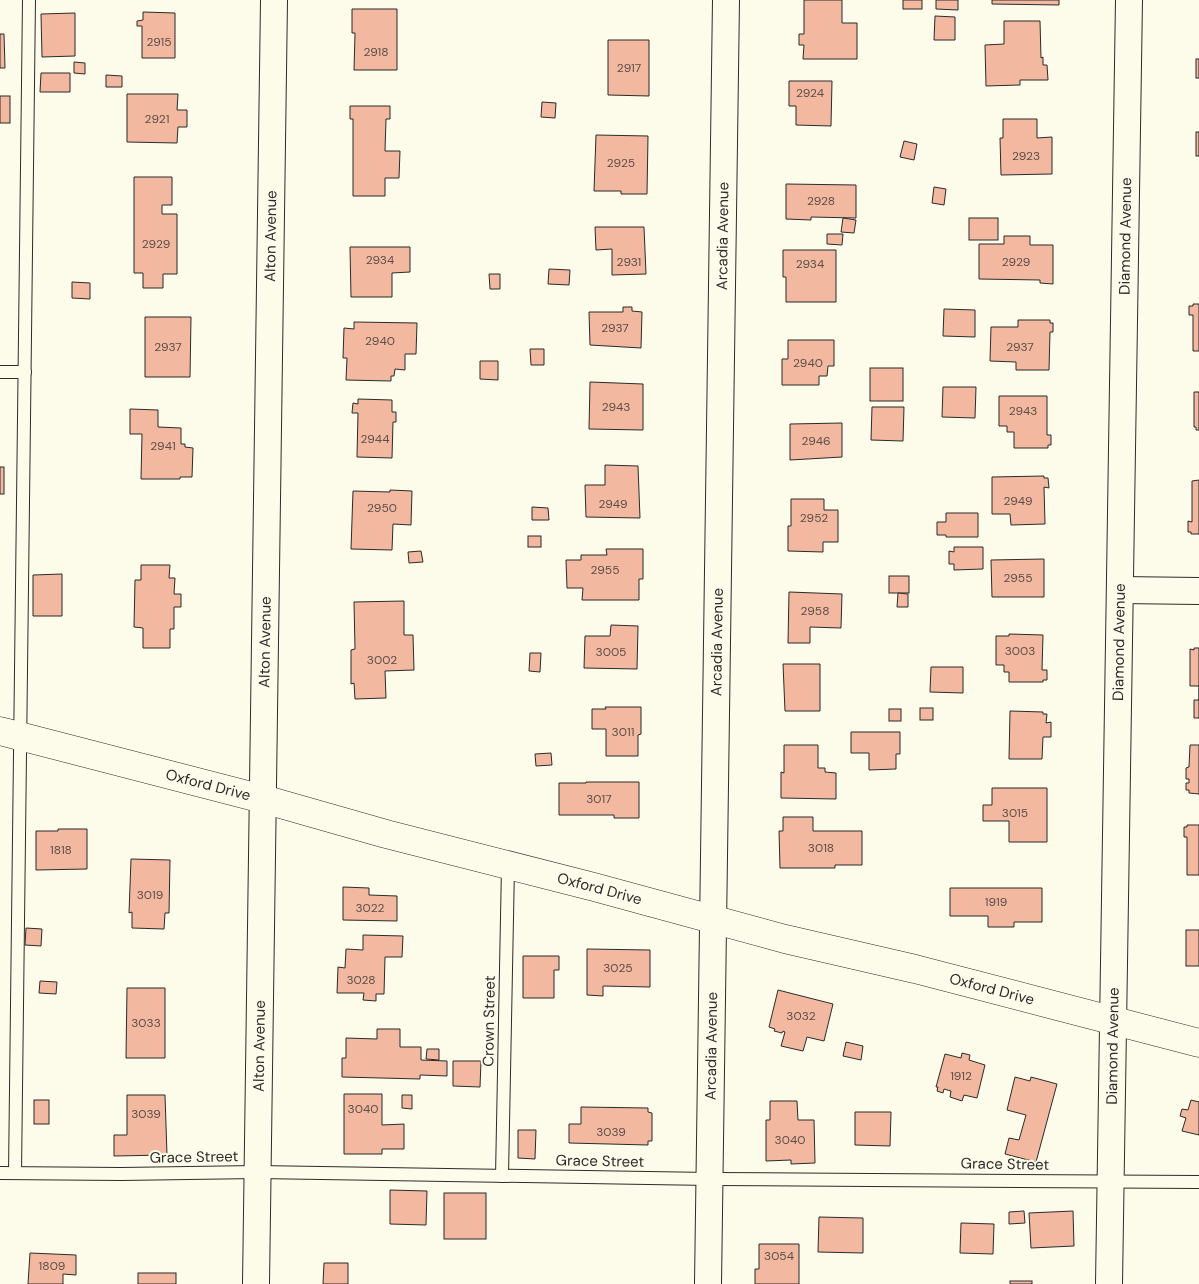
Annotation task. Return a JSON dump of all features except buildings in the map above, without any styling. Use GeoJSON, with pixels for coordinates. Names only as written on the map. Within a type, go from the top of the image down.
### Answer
{"type":"FeatureCollection","features":[{"type":"Feature","properties":{"kind":"main road","name":"Oxford Drive"},"geometry":{"type":"LineString","coordinates":[[10,733],[785,939],[915,969],[1199,1043]]}},
{"type":"Feature","properties":{"kind":"street","name":"Alton Avenue"},"geometry":{"type":"LineString","coordinates":[[256,1284],[274,0]]}},
{"type":"Feature","properties":{"kind":"street","name":"Arcadia Avenue"},"geometry":{"type":"LineString","coordinates":[[708,1284],[726,0]]}},
{"type":"Feature","properties":{"kind":"street","name":"Diamond Avenue"},"geometry":{"type":"LineString","coordinates":[[1109,1284],[1129,0]]}},
{"type":"Feature","properties":{"kind":"street"},"geometry":{"type":"LineString","coordinates":[[1120,590],[1199,591]]}},
{"type":"Feature","properties":{"kind":"lane"},"geometry":{"type":"LineString","coordinates":[[16,1173],[10,733],[25,372],[29,0]]}},
{"type":"Feature","properties":{"kind":"lane"},"geometry":{"type":"LineString","coordinates":[[0,372],[25,372]]}},
{"type":"Feature","properties":{"kind":"lane","name":"Crown Street"},"geometry":{"type":"LineString","coordinates":[[502,1176],[508,866]]}},
{"type":"Feature","properties":{"kind":"lane","name":"Grace Street"},"geometry":{"type":"LineString","coordinates":[[0,1172],[121,1174],[258,1172],[710,1179],[1199,1182]]}}]}
